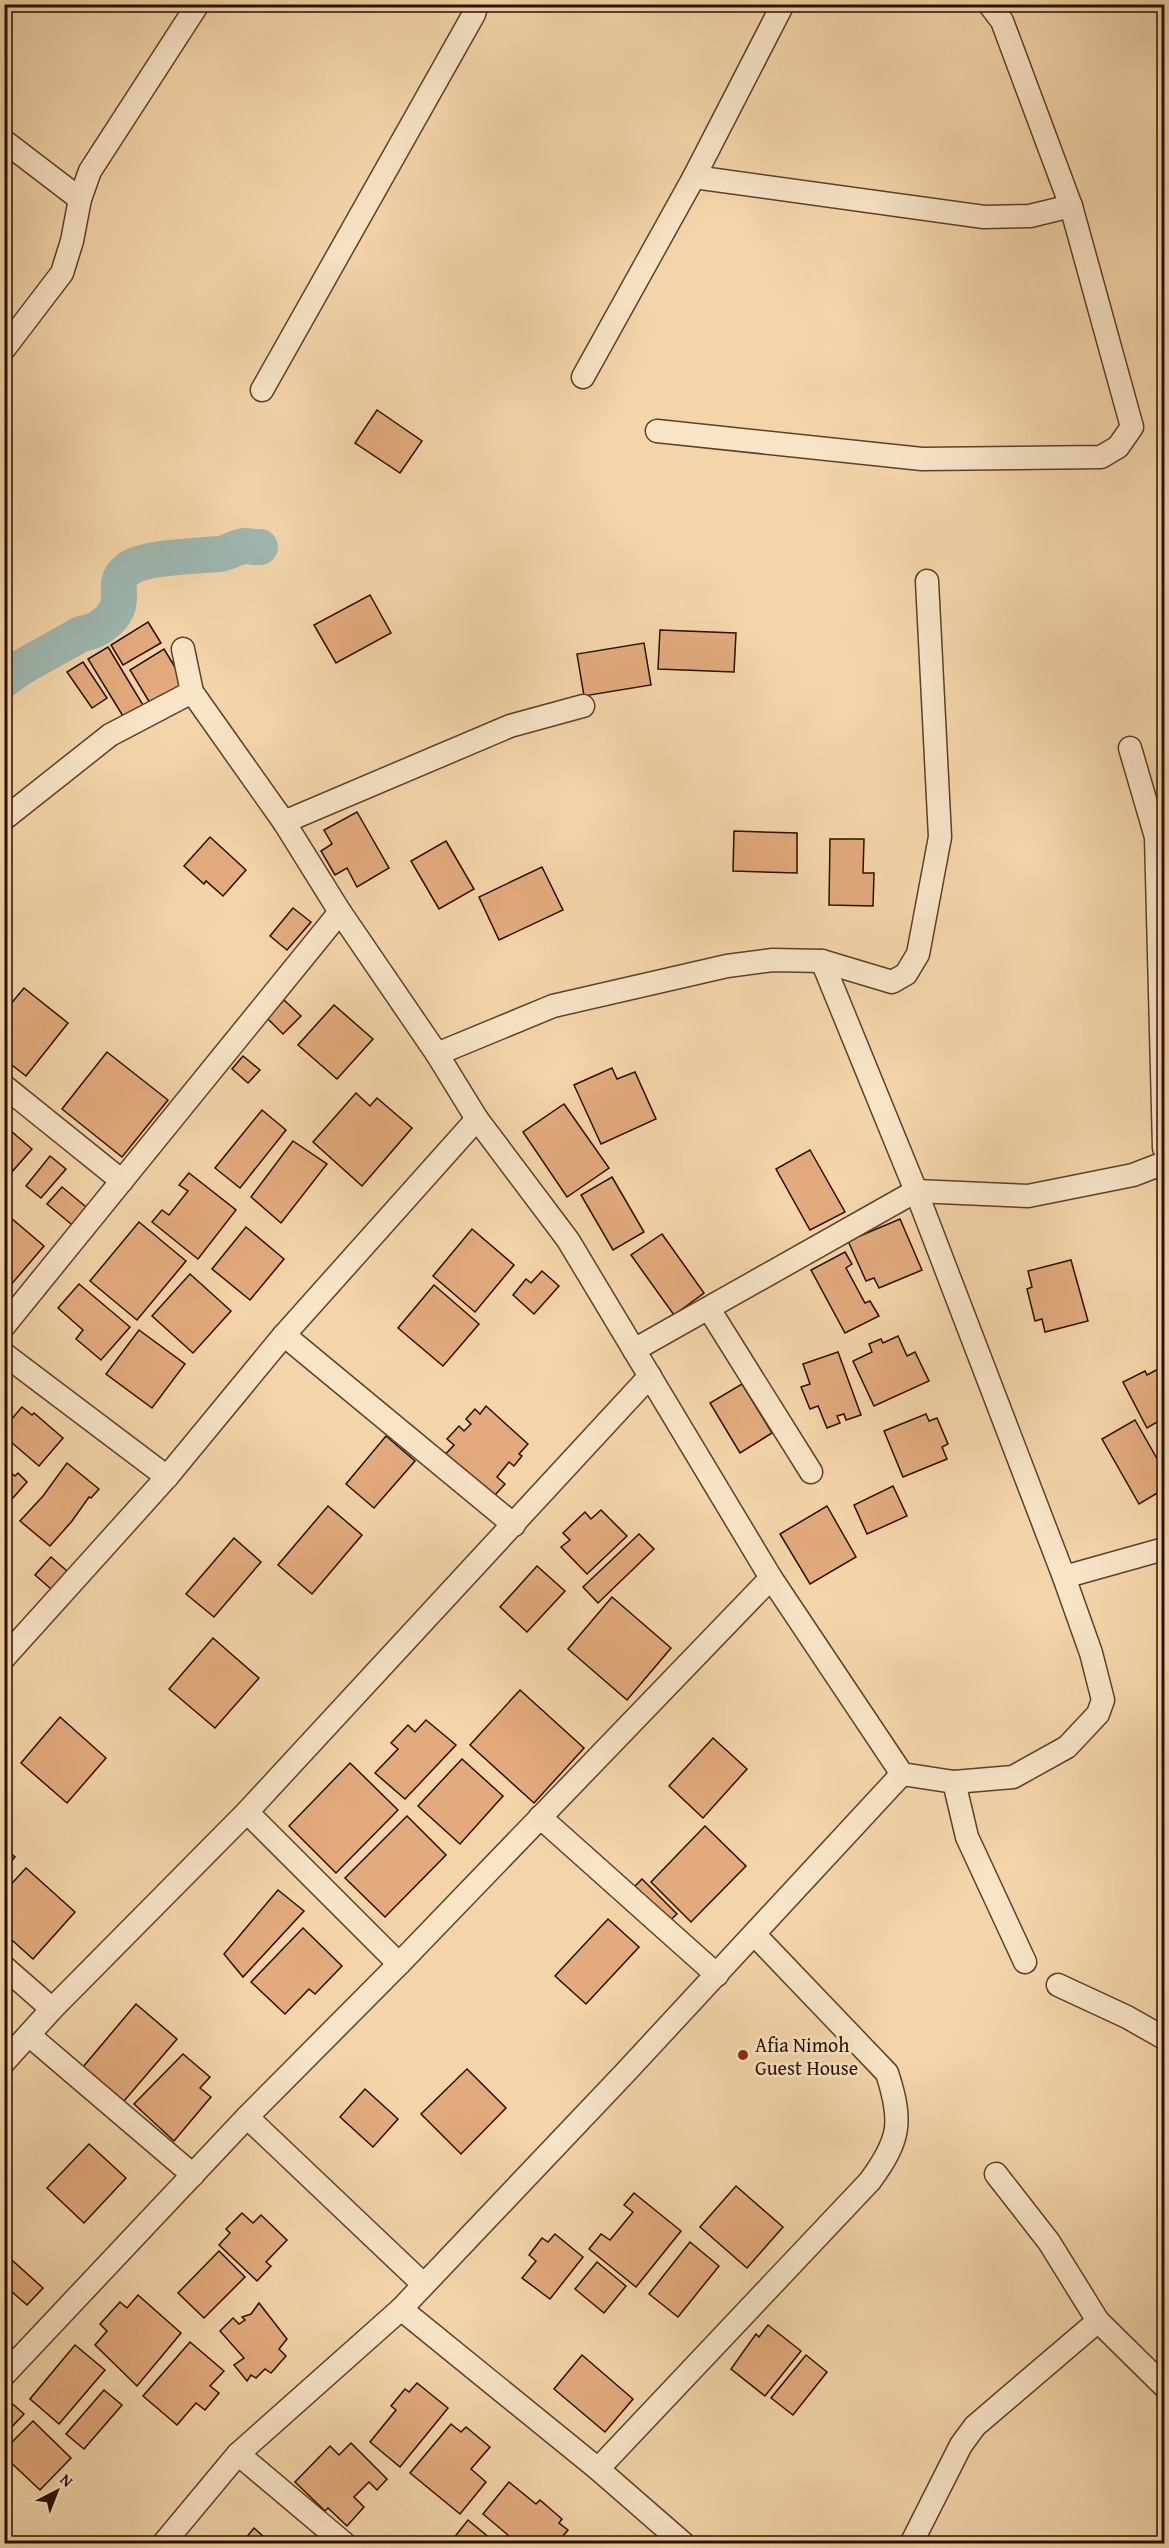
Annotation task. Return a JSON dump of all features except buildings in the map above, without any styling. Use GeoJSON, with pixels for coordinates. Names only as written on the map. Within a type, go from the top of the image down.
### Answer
{"type":"FeatureCollection","features":[{"type":"Feature","properties":{"kind":"street"},"geometry":{"type":"LineString","coordinates":[[4,349],[62,273],[72,241],[80,199],[90,171],[198,4]]}},
{"type":"Feature","properties":{"kind":"street"},"geometry":{"type":"LineString","coordinates":[[583,378],[694,177],[783,4]]}},
{"type":"Feature","properties":{"kind":"street"},"geometry":{"type":"LineString","coordinates":[[657,431],[922,459],[1101,457],[1118,447],[1132,427],[1071,206],[1002,21],[989,4]]}},
{"type":"Feature","properties":{"kind":"street"},"geometry":{"type":"LineString","coordinates":[[262,390],[470,8]]}},
{"type":"Feature","properties":{"kind":"street"},"geometry":{"type":"LineString","coordinates":[[4,141],[80,199]]}},
{"type":"Feature","properties":{"kind":"street"},"geometry":{"type":"LineString","coordinates":[[694,177],[984,217],[1030,216],[1071,206]]}},
{"type":"Feature","properties":{"kind":"street"},"geometry":{"type":"LineString","coordinates":[[437,1054],[553,1006],[727,966],[773,960],[822,961],[892,982],[906,974],[918,954],[940,837],[927,581]]}},
{"type":"Feature","properties":{"kind":"street"},"geometry":{"type":"LineString","coordinates":[[183,649],[192,692],[284,822],[340,912],[437,1054],[477,1119],[568,1240],[771,1578],[902,1774],[954,1782],[1013,1777],[1067,1747],[1098,1714],[1103,1700],[1091,1653],[1065,1577],[916,1191],[822,961]]}},
{"type":"Feature","properties":{"kind":"street"},"geometry":{"type":"LineString","coordinates":[[4,819],[110,735],[192,692]]}},
{"type":"Feature","properties":{"kind":"street"},"geometry":{"type":"LineString","coordinates":[[284,822],[510,726],[583,706]]}},
{"type":"Feature","properties":{"kind":"street"},"geometry":{"type":"LineString","coordinates":[[1130,748],[1156,837],[1164,1148]]}},
{"type":"Feature","properties":{"kind":"street"},"geometry":{"type":"LineString","coordinates":[[4,1326],[340,912]]}},
{"type":"Feature","properties":{"kind":"street"},"geometry":{"type":"LineString","coordinates":[[4,1086],[122,1181]]}},
{"type":"Feature","properties":{"kind":"street"},"geometry":{"type":"LineString","coordinates":[[6,1655],[167,1477],[284,1335],[477,1119]]}},
{"type":"Feature","properties":{"kind":"street"},"geometry":{"type":"LineString","coordinates":[[634,1350],[916,1191],[1028,1196],[1133,1175],[1164,1163]]}},
{"type":"Feature","properties":{"kind":"street"},"geometry":{"type":"LineString","coordinates":[[709,1309],[811,1472]]}},
{"type":"Feature","properties":{"kind":"street"},"geometry":{"type":"LineString","coordinates":[[284,1335],[514,1525]]}},
{"type":"Feature","properties":{"kind":"street"},"geometry":{"type":"LineString","coordinates":[[4,1354],[167,1477]]}},
{"type":"Feature","properties":{"kind":"street"},"geometry":{"type":"LineString","coordinates":[[4,2062],[30,2036],[52,2009],[247,1812],[650,1376]]}},
{"type":"Feature","properties":{"kind":"street"},"geometry":{"type":"LineString","coordinates":[[1065,1577],[1164,1549]]}},
{"type":"Feature","properties":{"kind":"street"},"geometry":{"type":"LineString","coordinates":[[4,2375],[247,2117],[399,1964],[771,1578]]}},
{"type":"Feature","properties":{"kind":"street"},"geometry":{"type":"LineString","coordinates":[[163,2544],[238,2454],[401,2309],[717,1975],[902,1774]]}},
{"type":"Feature","properties":{"kind":"street"},"geometry":{"type":"LineString","coordinates":[[954,1782],[967,1837],[1025,1962]]}},
{"type":"Feature","properties":{"kind":"street"},"geometry":{"type":"LineString","coordinates":[[247,1812],[399,1964]]}},
{"type":"Feature","properties":{"kind":"street"},"geometry":{"type":"LineString","coordinates":[[540,1817],[717,1975]]}},
{"type":"Feature","properties":{"kind":"street"},"geometry":{"type":"LineString","coordinates":[[598,2469],[870,2181],[886,2158],[895,2139],[896,2101],[886,2073],[754,1934]]}},
{"type":"Feature","properties":{"kind":"street"},"geometry":{"type":"LineString","coordinates":[[4,1967],[52,2009]]}},
{"type":"Feature","properties":{"kind":"street"},"geometry":{"type":"LineString","coordinates":[[1058,1985],[1127,2017],[1164,2038]]}},
{"type":"Feature","properties":{"kind":"street"},"geometry":{"type":"LineString","coordinates":[[30,2036],[192,2175]]}},
{"type":"Feature","properties":{"kind":"street"},"geometry":{"type":"LineString","coordinates":[[247,2117],[423,2284]]}},
{"type":"Feature","properties":{"kind":"street"},"geometry":{"type":"LineString","coordinates":[[996,2174],[1048,2242],[1098,2321],[1164,2386]]}},
{"type":"Feature","properties":{"kind":"street"},"geometry":{"type":"LineString","coordinates":[[401,2309],[598,2469],[684,2544]]}},
{"type":"Feature","properties":{"kind":"street"},"geometry":{"type":"LineString","coordinates":[[911,2544],[961,2445],[975,2426],[1098,2321]]}},
{"type":"Feature","properties":{"kind":"street"},"geometry":{"type":"LineString","coordinates":[[238,2454],[345,2544]]}},
{"type":"Feature","properties":{"kind":"waterway"},"geometry":{"type":"LineString","coordinates":[[4,680],[22,667],[106,622],[118,605],[119,583],[122,576],[135,565],[185,556],[219,554],[243,546],[260,547]]}},
{"type":"Feature","properties":{"kind":"place","name":"Afia Nimoh Guest House"},"geometry":{"type":"Point","coordinates":[743,2055]}}]}
